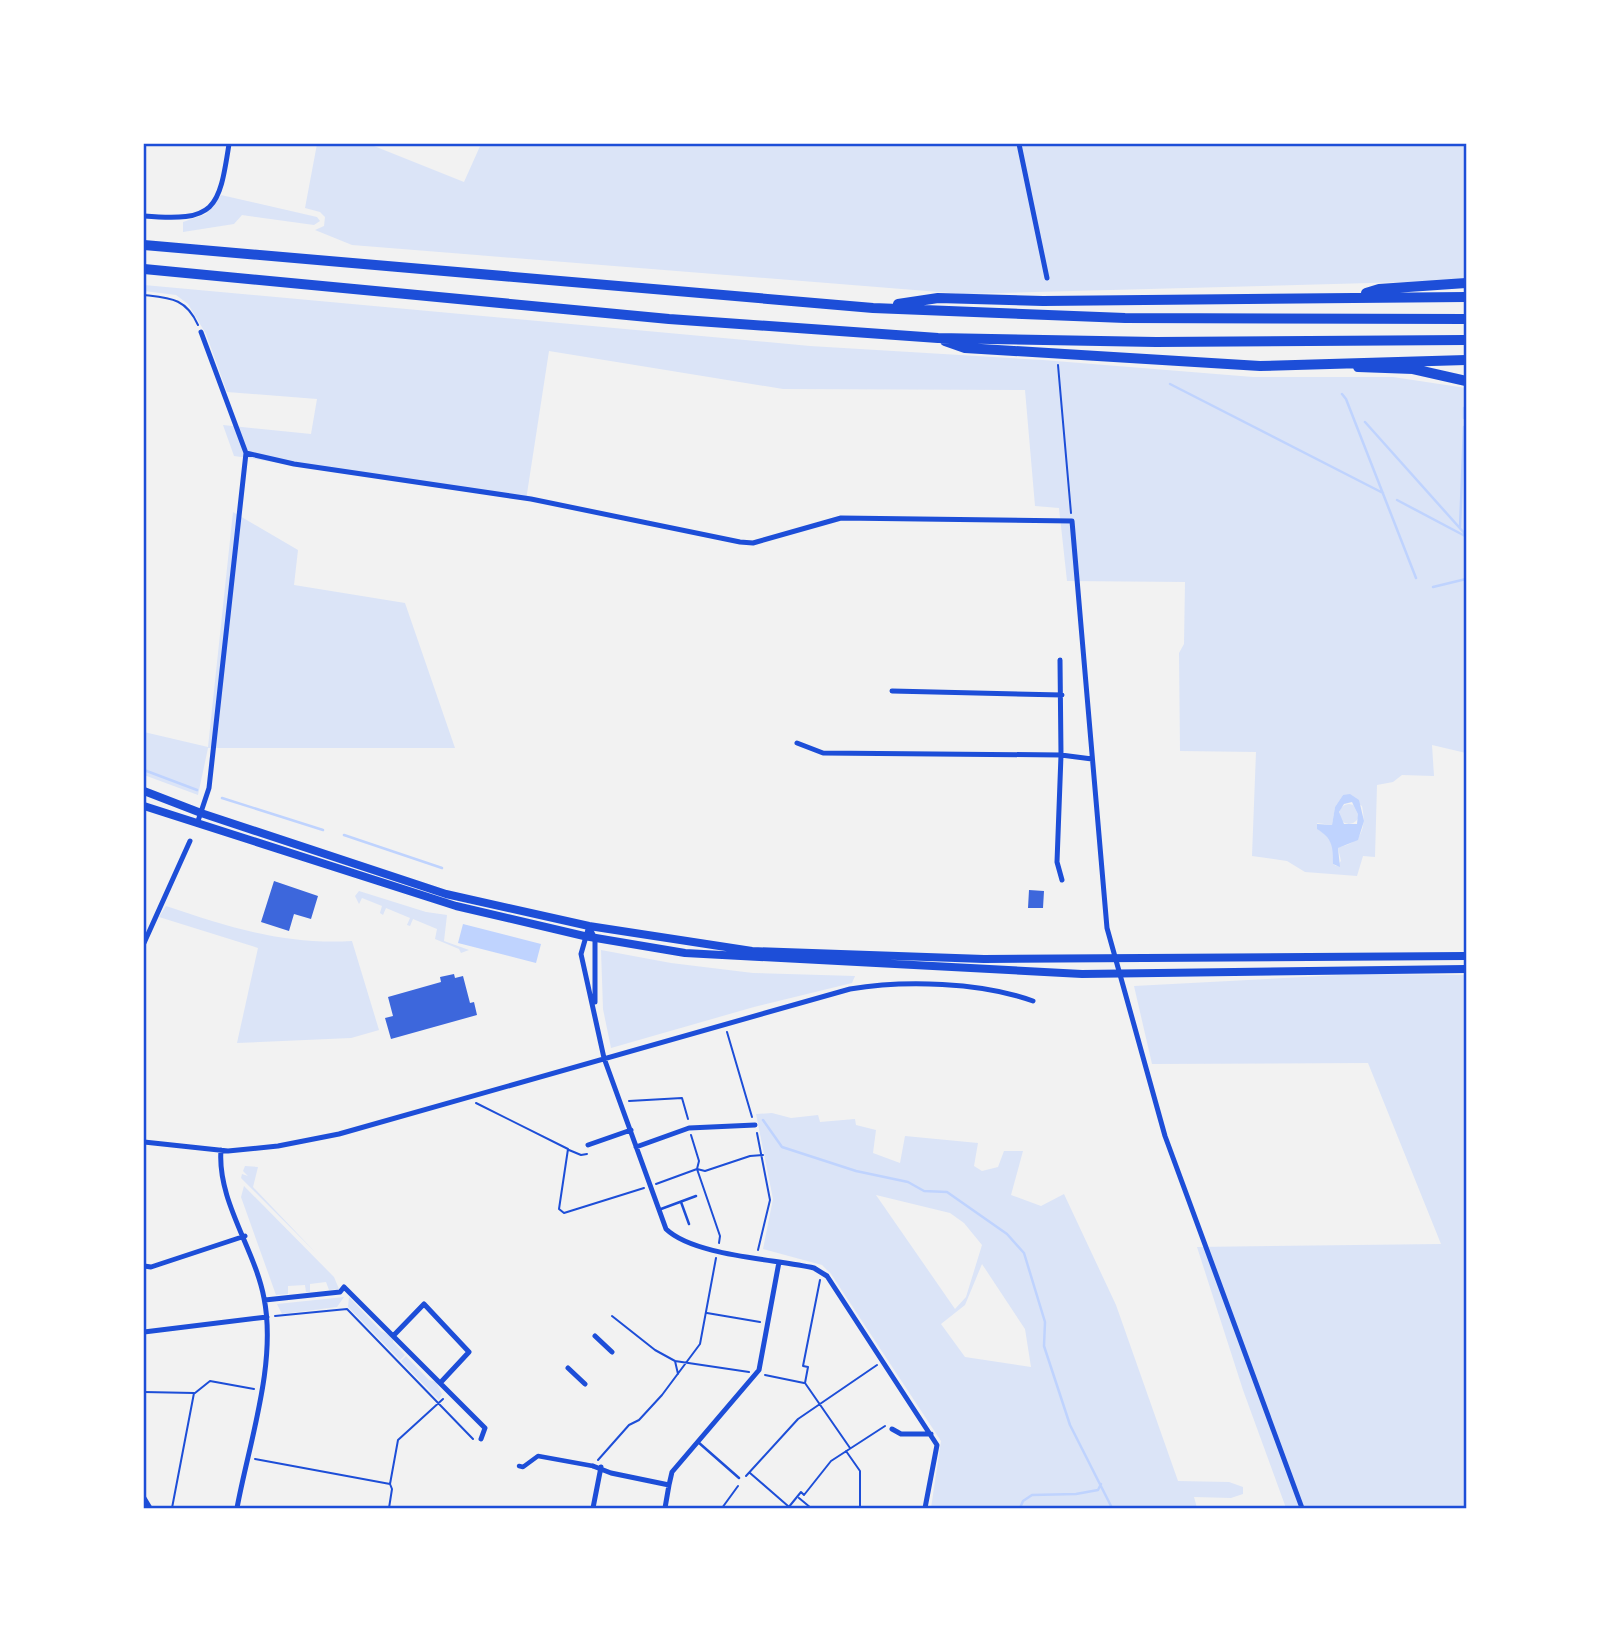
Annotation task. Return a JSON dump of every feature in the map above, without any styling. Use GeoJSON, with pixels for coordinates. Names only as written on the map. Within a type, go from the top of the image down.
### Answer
{"type":"FeatureCollection","features":[{"type":"Feature","properties":{"kind":"highway"},"geometry":{"type":"LineString","coordinates":[[144,245],[873,308],[1125,318],[1466,319]]}},
{"type":"Feature","properties":{"kind":"highway"},"geometry":{"type":"LineString","coordinates":[[144,269],[669,319],[938,338],[1156,342],[1466,340]]}},
{"type":"Feature","properties":{"kind":"highway"},"geometry":{"type":"LineString","coordinates":[[1355,297],[1379,289],[1466,283]]}},
{"type":"Feature","properties":{"kind":"highway"},"geometry":{"type":"LineString","coordinates":[[873,308],[938,298],[1043,301],[1466,297]]}},
{"type":"Feature","properties":{"kind":"highway"},"geometry":{"type":"LineString","coordinates":[[938,338],[965,348],[1187,364],[1466,360]]}},
{"type":"Feature","properties":{"kind":"highway"},"geometry":{"type":"LineString","coordinates":[[1323,364],[1413,369],[1466,382]]}},
{"type":"Feature","properties":{"kind":"main road"},"geometry":{"type":"LineString","coordinates":[[144,791],[201,813],[446,894],[589,926],[752,950],[908,957],[1115,959],[1466,956]]}},
{"type":"Feature","properties":{"kind":"main road"},"geometry":{"type":"LineString","coordinates":[[144,806],[456,906],[594,939],[706,956],[908,963],[1030,972],[1466,969]]}},
{"type":"Feature","properties":{"kind":"street"},"geometry":{"type":"LineString","coordinates":[[144,216],[180,219],[205,211],[220,192],[229,144]]}},
{"type":"Feature","properties":{"kind":"street"},"geometry":{"type":"LineString","coordinates":[[1019,144],[1047,278]]}},
{"type":"Feature","properties":{"kind":"street"},"geometry":{"type":"LineString","coordinates":[[197,824],[209,788],[246,453],[201,332]]}},
{"type":"Feature","properties":{"kind":"street"},"geometry":{"type":"LineString","coordinates":[[246,453],[294,464],[531,499],[740,542],[753,543],[841,518],[1072,521],[1107,928],[1165,1136],[1301,1508]]}},
{"type":"Feature","properties":{"kind":"street"},"geometry":{"type":"LineString","coordinates":[[1060,660],[1062,695],[1057,862],[1062,880]]}},
{"type":"Feature","properties":{"kind":"street"},"geometry":{"type":"LineString","coordinates":[[892,691],[1062,695]]}},
{"type":"Feature","properties":{"kind":"street"},"geometry":{"type":"LineString","coordinates":[[797,743],[823,753],[1061,755],[1092,759]]}},
{"type":"Feature","properties":{"kind":"street"},"geometry":{"type":"LineString","coordinates":[[144,943],[190,841]]}},
{"type":"Feature","properties":{"kind":"street"},"geometry":{"type":"LineString","coordinates":[[589,926],[581,954],[604,1058],[666,1229],[674,1237],[718,1250],[822,1272],[937,1445],[925,1508]]}},
{"type":"Feature","properties":{"kind":"street"},"geometry":{"type":"LineString","coordinates":[[589,926],[594,939],[595,1010]]}},
{"type":"Feature","properties":{"kind":"street"},"geometry":{"type":"LineString","coordinates":[[144,1142],[221,1150],[278,1146],[340,1134],[850,989],[909,982],[1003,993],[1033,1001]]}},
{"type":"Feature","properties":{"kind":"street"},"geometry":{"type":"LineString","coordinates":[[636,1147],[689,1128],[755,1125]]}},
{"type":"Feature","properties":{"kind":"street"},"geometry":{"type":"LineString","coordinates":[[588,1145],[631,1130]]}},
{"type":"Feature","properties":{"kind":"street"},"geometry":{"type":"LineString","coordinates":[[221,1150],[226,1190],[245,1236],[265,1300],[267,1317],[268,1341],[237,1508]]}},
{"type":"Feature","properties":{"kind":"street"},"geometry":{"type":"LineString","coordinates":[[144,1266],[151,1267],[245,1236]]}},
{"type":"Feature","properties":{"kind":"street"},"geometry":{"type":"LineString","coordinates":[[666,1508],[672,1472],[757,1373],[779,1262]]}},
{"type":"Feature","properties":{"kind":"street"},"geometry":{"type":"LineString","coordinates":[[265,1300],[340,1292],[345,1287],[442,1381],[485,1428],[478,1440]]}},
{"type":"Feature","properties":{"kind":"street"},"geometry":{"type":"LineString","coordinates":[[395,1334],[424,1304],[469,1352],[442,1381]]}},
{"type":"Feature","properties":{"kind":"street"},"geometry":{"type":"LineString","coordinates":[[144,1332],[267,1317]]}},
{"type":"Feature","properties":{"kind":"street"},"geometry":{"type":"LineString","coordinates":[[595,1336],[612,1352]]}},
{"type":"Feature","properties":{"kind":"street"},"geometry":{"type":"LineString","coordinates":[[568,1368],[586,1384]]}},
{"type":"Feature","properties":{"kind":"street"},"geometry":{"type":"LineString","coordinates":[[892,1429],[901,1434],[931,1434]]}},
{"type":"Feature","properties":{"kind":"street"},"geometry":{"type":"LineString","coordinates":[[519,1466],[523,1467],[538,1456],[601,1467],[611,1473],[670,1485]]}},
{"type":"Feature","properties":{"kind":"street"},"geometry":{"type":"LineString","coordinates":[[593,1508],[601,1467]]}},
{"type":"Feature","properties":{"kind":"street"},"geometry":{"type":"LineString","coordinates":[[144,1499],[150,1508]]}},
{"type":"Feature","properties":{"kind":"lane"},"geometry":{"type":"LineString","coordinates":[[657,1210],[696,1196]]}},
{"type":"Feature","properties":{"kind":"lane"},"geometry":{"type":"LineString","coordinates":[[681,1202],[689,1224]]}},
{"type":"Feature","properties":{"kind":"lane"},"geometry":{"type":"LineString","coordinates":[[698,1442],[739,1478]]}},
{"type":"Feature","properties":{"kind":"path"},"geometry":{"type":"LineString","coordinates":[[144,295],[177,299],[193,315],[201,332]]}},
{"type":"Feature","properties":{"kind":"path"},"geometry":{"type":"LineString","coordinates":[[1057,354],[1072,521]]}},
{"type":"Feature","properties":{"kind":"path"},"geometry":{"type":"LineString","coordinates":[[724,1024],[763,1155],[770,1200],[756,1258]]}},
{"type":"Feature","properties":{"kind":"path"},"geometry":{"type":"LineString","coordinates":[[474,1096],[477,1105],[581,1156],[590,1153],[588,1145]]}},
{"type":"Feature","properties":{"kind":"path"},"geometry":{"type":"LineString","coordinates":[[593,1466],[629,1425],[639,1420],[678,1375],[700,1344],[720,1236],[697,1169],[699,1161],[682,1098],[621,1102]]}},
{"type":"Feature","properties":{"kind":"path"},"geometry":{"type":"LineString","coordinates":[[568,1149],[559,1209],[564,1213],[697,1169],[705,1171],[750,1156],[763,1155]]}},
{"type":"Feature","properties":{"kind":"path"},"geometry":{"type":"LineString","coordinates":[[805,1383],[808,1367],[803,1366],[822,1272]]}},
{"type":"Feature","properties":{"kind":"path"},"geometry":{"type":"LineString","coordinates":[[267,1317],[347,1309],[439,1405],[478,1440]]}},
{"type":"Feature","properties":{"kind":"path"},"geometry":{"type":"LineString","coordinates":[[706,1312],[767,1324]]}},
{"type":"Feature","properties":{"kind":"path"},"geometry":{"type":"LineString","coordinates":[[612,1316],[655,1350],[675,1361],[690,1360],[805,1383],[850,1448]]}},
{"type":"Feature","properties":{"kind":"path"},"geometry":{"type":"LineString","coordinates":[[722,1508],[749,1472],[798,1419],[883,1360]]}},
{"type":"Feature","properties":{"kind":"path"},"geometry":{"type":"LineString","coordinates":[[675,1361],[678,1375]]}},
{"type":"Feature","properties":{"kind":"path"},"geometry":{"type":"LineString","coordinates":[[144,1392],[194,1393],[210,1381],[260,1390]]}},
{"type":"Feature","properties":{"kind":"path"},"geometry":{"type":"LineString","coordinates":[[389,1508],[393,1489],[390,1484],[398,1440],[439,1405],[450,1391]]}},
{"type":"Feature","properties":{"kind":"path"},"geometry":{"type":"LineString","coordinates":[[172,1508],[194,1393]]}},
{"type":"Feature","properties":{"kind":"path"},"geometry":{"type":"LineString","coordinates":[[749,1472],[788,1507],[801,1492],[804,1495],[831,1461],[885,1426],[892,1429]]}},
{"type":"Feature","properties":{"kind":"path"},"geometry":{"type":"LineString","coordinates":[[846,1451],[860,1471],[860,1508]]}},
{"type":"Feature","properties":{"kind":"path"},"geometry":{"type":"LineString","coordinates":[[247,1457],[390,1484]]}},
{"type":"Feature","properties":{"kind":"path"},"geometry":{"type":"LineString","coordinates":[[797,1497],[811,1508]]}},
{"type":"Feature","properties":{"kind":"shaded area"},"geometry":{"type":"Polygon","coordinates":[[[317,144],[369,144],[464,182],[481,144],[1466,144],[1466,278],[1443,281],[964,294],[352,245],[315,230],[324,226],[325,217],[320,212],[305,208],[317,144]]]}},
{"type":"Feature","properties":{"kind":"shaded area"},"geometry":{"type":"Polygon","coordinates":[[[221,195],[317,217],[320,221],[314,225],[242,215],[234,224],[183,232],[183,222],[206,214],[221,195]]]}},
{"type":"Feature","properties":{"kind":"shaded area"},"geometry":{"type":"Polygon","coordinates":[[[144,285],[810,346],[1043,360],[1253,377],[1393,377],[1466,388],[1466,753],[1432,745],[1434,776],[1402,775],[1393,782],[1377,785],[1375,857],[1363,856],[1357,876],[1305,872],[1287,861],[1252,856],[1256,752],[1180,751],[1179,653],[1184,644],[1185,582],[1067,581],[1059,508],[1035,506],[1025,390],[783,389],[549,351],[526,500],[234,456],[223,425],[311,434],[317,399],[227,392],[206,334],[188,304],[176,295],[144,291],[144,285]],[[1343,795],[1335,807],[1332,825],[1317,823],[1318,829],[1332,844],[1333,864],[1336,866],[1341,861],[1338,848],[1348,845],[1361,833],[1362,806],[1343,795]]]}},
{"type":"Feature","properties":{"kind":"shaded area"},"geometry":{"type":"Polygon","coordinates":[[[233,512],[298,550],[294,585],[405,603],[455,748],[208,748],[198,795],[144,775],[144,732],[208,747],[233,512]]]}},
{"type":"Feature","properties":{"kind":"shaded area"},"geometry":{"type":"Polygon","coordinates":[[[1345,804],[1353,804],[1359,814],[1353,824],[1345,824],[1339,818],[1339,810],[1345,804]]]}},
{"type":"Feature","properties":{"kind":"shaded area"},"geometry":{"type":"Polygon","coordinates":[[[359,891],[426,912],[447,915],[444,941],[469,950],[461,953],[459,949],[435,939],[437,929],[413,919],[410,926],[407,925],[410,918],[386,908],[383,915],[380,913],[382,906],[362,898],[359,904],[355,896],[359,891]]]}},
{"type":"Feature","properties":{"kind":"shaded area"},"geometry":{"type":"Polygon","coordinates":[[[166,906],[257,933],[303,940],[352,941],[379,1030],[351,1038],[237,1043],[258,948],[159,917],[166,906]]]}},
{"type":"Feature","properties":{"kind":"shaded area"},"geometry":{"type":"Polygon","coordinates":[[[601,950],[671,963],[753,973],[855,976],[852,983],[754,1007],[611,1048],[603,1009],[601,950]]]}},
{"type":"Feature","properties":{"kind":"shaded area"},"geometry":{"type":"Polygon","coordinates":[[[1359,974],[1466,975],[1466,1508],[1286,1508],[1243,1390],[1197,1247],[1441,1244],[1368,1063],[1152,1064],[1134,986],[1359,974]]]}},
{"type":"Feature","properties":{"kind":"shaded area"},"geometry":{"type":"Polygon","coordinates":[[[772,1113],[791,1118],[818,1115],[820,1122],[855,1119],[856,1125],[876,1130],[873,1153],[900,1163],[905,1136],[978,1143],[974,1166],[982,1171],[998,1167],[1004,1151],[1023,1151],[1011,1195],[1041,1206],[1064,1194],[1116,1305],[1178,1481],[1229,1482],[1243,1487],[1243,1494],[1231,1498],[1194,1497],[1197,1508],[931,1508],[941,1441],[831,1274],[822,1265],[763,1249],[773,1199],[756,1114],[772,1113]],[[876,1195],[955,1309],[966,1297],[982,1245],[964,1223],[950,1213],[876,1195]],[[982,1264],[965,1305],[941,1324],[965,1357],[1031,1367],[1025,1329],[982,1264]]]}},
{"type":"Feature","properties":{"kind":"shaded area"},"geometry":{"type":"Polygon","coordinates":[[[245,1166],[258,1167],[253,1187],[316,1253],[241,1178],[242,1174],[248,1176],[243,1171],[245,1166]]]}},
{"type":"Feature","properties":{"kind":"shaded area"},"geometry":{"type":"Polygon","coordinates":[[[244,1186],[334,1277],[339,1289],[329,1290],[326,1282],[310,1284],[310,1292],[306,1292],[305,1285],[288,1286],[288,1294],[276,1295],[241,1197],[244,1186]]]}},
{"type":"Feature","properties":{"kind":"shaded area"},"geometry":{"type":"Polygon","coordinates":[[[344,1297],[337,1307],[282,1314],[277,1304],[344,1297]]]}},
{"type":"Feature","properties":{"kind":"shaded area"},"geometry":{"type":"Polygon","coordinates":[[[349,1297],[381,1331],[393,1337],[393,1342],[405,1355],[400,1360],[348,1307],[349,1297]]]}},
{"type":"Feature","properties":{"kind":"shaded area"},"geometry":{"type":"Polygon","coordinates":[[[406,1356],[429,1380],[436,1382],[442,1394],[439,1400],[401,1361],[406,1356]]]}},
{"type":"Feature","properties":{"kind":"water"},"geometry":{"type":"Polygon","coordinates":[[[1350,794],[1359,800],[1364,821],[1358,840],[1338,848],[1340,867],[1333,864],[1329,840],[1317,829],[1317,824],[1332,825],[1335,807],[1343,795],[1350,794]],[[1352,802],[1344,804],[1339,812],[1344,824],[1357,824],[1358,814],[1352,802]]]}},
{"type":"Feature","properties":{"kind":"water"},"geometry":{"type":"Polygon","coordinates":[[[463,924],[541,944],[536,963],[458,943],[463,924]]]}},
{"type":"Feature","properties":{"kind":"building"},"geometry":{"type":"Polygon","coordinates":[[[274,881],[318,896],[311,919],[294,914],[289,931],[261,922],[274,881]]]}},
{"type":"Feature","properties":{"kind":"building"},"geometry":{"type":"Polygon","coordinates":[[[1029,890],[1044,891],[1043,908],[1028,908],[1029,890]]]}},
{"type":"Feature","properties":{"kind":"building"},"geometry":{"type":"Polygon","coordinates":[[[454,974],[455,978],[463,976],[470,1003],[474,1002],[477,1015],[391,1039],[385,1018],[393,1016],[388,997],[441,982],[440,977],[454,974]]]}},
{"type":"Feature","properties":{"kind":"waterway"},"geometry":{"type":"LineString","coordinates":[[1170,384],[1383,493]]}},
{"type":"Feature","properties":{"kind":"waterway"},"geometry":{"type":"LineString","coordinates":[[1342,394],[1416,578]]}},
{"type":"Feature","properties":{"kind":"waterway"},"geometry":{"type":"LineString","coordinates":[[1464,408],[1464,418]]}},
{"type":"Feature","properties":{"kind":"waterway"},"geometry":{"type":"LineString","coordinates":[[1365,422],[1466,535]]}},
{"type":"Feature","properties":{"kind":"waterway"},"geometry":{"type":"LineString","coordinates":[[1460,528],[1464,427]]}},
{"type":"Feature","properties":{"kind":"waterway"},"geometry":{"type":"LineString","coordinates":[[1397,500],[1465,536]]}},
{"type":"Feature","properties":{"kind":"waterway"},"geometry":{"type":"LineString","coordinates":[[1433,587],[1466,579]]}},
{"type":"Feature","properties":{"kind":"waterway"},"geometry":{"type":"LineString","coordinates":[[144,770],[197,790]]}},
{"type":"Feature","properties":{"kind":"waterway"},"geometry":{"type":"LineString","coordinates":[[222,798],[323,830]]}},
{"type":"Feature","properties":{"kind":"waterway"},"geometry":{"type":"LineString","coordinates":[[344,835],[442,868]]}},
{"type":"Feature","properties":{"kind":"waterway"},"geometry":{"type":"LineString","coordinates":[[763,1120],[782,1147],[856,1171],[908,1182],[924,1191],[947,1192],[1007,1234],[1024,1253],[1045,1322],[1044,1346],[1070,1425],[1112,1508]]}},
{"type":"Feature","properties":{"kind":"waterway"},"geometry":{"type":"LineString","coordinates":[[1020,1508],[1023,1501],[1032,1495],[1076,1494],[1098,1490],[1101,1484]]}}]}
